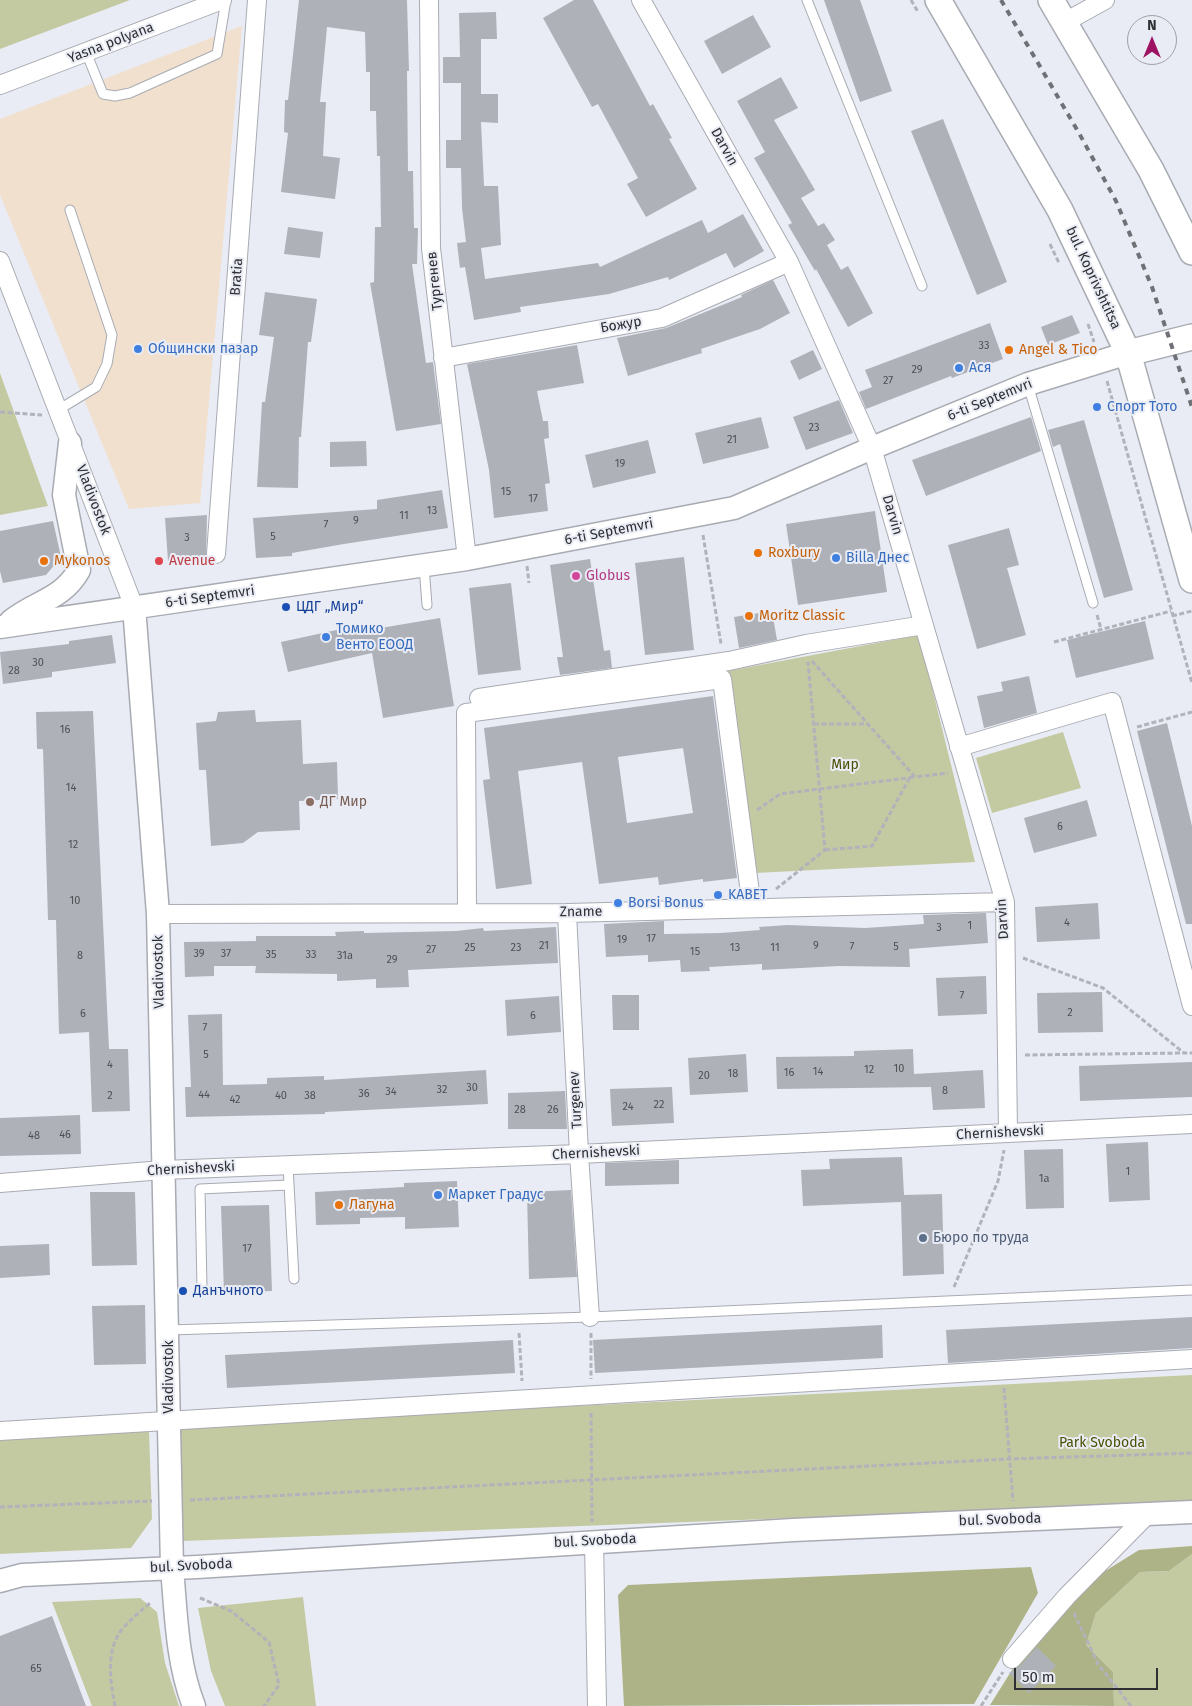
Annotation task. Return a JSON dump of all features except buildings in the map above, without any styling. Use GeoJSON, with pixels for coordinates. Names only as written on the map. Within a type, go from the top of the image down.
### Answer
{"type":"FeatureCollection","features":[{"type":"Feature","properties":{"kind":"main road","name":"bul. Koprivshtitsa"},"geometry":{"type":"LineString","coordinates":[[938,0],[1060,210],[1128,353],[1192,580]]}},
{"type":"Feature","properties":{"kind":"main road"},"geometry":{"type":"LineString","coordinates":[[1051,0],[1151,170],[1190,242]]}},
{"type":"Feature","properties":{"kind":"main road","name":"6-ti Septemvri"},"geometry":{"type":"LineString","coordinates":[[1128,353],[1192,337]]}},
{"type":"Feature","properties":{"kind":"street","name":"Yasna polyana"},"geometry":{"type":"LineString","coordinates":[[0,85],[222,0]]}},
{"type":"Feature","properties":{"kind":"street","name":"Bratia"},"geometry":{"type":"LineString","coordinates":[[216,554],[257,0]]}},
{"type":"Feature","properties":{"kind":"street","name":"Тургенев"},"geometry":{"type":"LineString","coordinates":[[429,0],[431,248],[467,559]]}},
{"type":"Feature","properties":{"kind":"street","name":"Darvin"},"geometry":{"type":"LineString","coordinates":[[641,0],[789,262],[872,448],[1005,902],[1008,1133]]}},
{"type":"Feature","properties":{"kind":"street"},"geometry":{"type":"LineString","coordinates":[[1065,22],[1106,0]]}},
{"type":"Feature","properties":{"kind":"street","name":"Vladivostok"},"geometry":{"type":"LineString","coordinates":[[0,261],[134,607],[158,914],[163,1170],[169,1330],[168,1422],[172,1568],[177,1625],[187,1688],[194,1706]]}},
{"type":"Feature","properties":{"kind":"street","name":"Божур"},"geometry":{"type":"LineString","coordinates":[[443,358],[662,318],[789,262]]}},
{"type":"Feature","properties":{"kind":"street","name":"6-ti Septemvri"},"geometry":{"type":"LineString","coordinates":[[2,626],[424,566],[734,508],[872,448],[1028,384],[1128,353]]}},
{"type":"Feature","properties":{"kind":"street"},"geometry":{"type":"LineString","coordinates":[[2,626],[29,609],[52,599],[70,584],[78,570],[64,495],[70,443]]}},
{"type":"Feature","properties":{"kind":"street"},"geometry":{"type":"LineString","coordinates":[[479,698],[723,662],[806,644],[924,625]]}},
{"type":"Feature","properties":{"kind":"street"},"geometry":{"type":"LineString","coordinates":[[467,911],[466,713],[722,679],[752,908]]}},
{"type":"Feature","properties":{"kind":"street"},"geometry":{"type":"LineString","coordinates":[[959,747],[1112,702],[1192,1006]]}},
{"type":"Feature","properties":{"kind":"street","name":"Zname"},"geometry":{"type":"LineString","coordinates":[[158,914],[467,911],[567,913],[1005,902]]}},
{"type":"Feature","properties":{"kind":"street","name":"Turgenev"},"geometry":{"type":"LineString","coordinates":[[567,913],[579,1154],[590,1317]]}},
{"type":"Feature","properties":{"kind":"street","name":"Chernishevski"},"geometry":{"type":"LineString","coordinates":[[0,1183],[163,1170],[579,1154],[1192,1124]]}},
{"type":"Feature","properties":{"kind":"street"},"geometry":{"type":"LineString","coordinates":[[0,1432],[1192,1358]]}},
{"type":"Feature","properties":{"kind":"street","name":"bul. Svoboda"},"geometry":{"type":"LineString","coordinates":[[0,1581],[22,1575],[172,1568],[586,1541],[1192,1512]]}},
{"type":"Feature","properties":{"kind":"street"},"geometry":{"type":"LineString","coordinates":[[1012,1659],[1067,1596],[1148,1514]]}},
{"type":"Feature","properties":{"kind":"street"},"geometry":{"type":"LineString","coordinates":[[586,1541],[597,1706]]}},
{"type":"Feature","properties":{"kind":"lane"},"geometry":{"type":"LineString","coordinates":[[86,52],[103,94],[115,96],[130,92],[217,54],[226,0]]}},
{"type":"Feature","properties":{"kind":"lane"},"geometry":{"type":"LineString","coordinates":[[807,0],[922,286]]}},
{"type":"Feature","properties":{"kind":"lane"},"geometry":{"type":"LineString","coordinates":[[59,413],[96,387],[107,364],[112,335],[70,210]]}},
{"type":"Feature","properties":{"kind":"lane"},"geometry":{"type":"LineString","coordinates":[[1028,384],[1093,603]]}},
{"type":"Feature","properties":{"kind":"lane"},"geometry":{"type":"LineString","coordinates":[[424,566],[427,604]]}},
{"type":"Feature","properties":{"kind":"lane"},"geometry":{"type":"LineString","coordinates":[[288,1165],[294,1279]]}},
{"type":"Feature","properties":{"kind":"lane"},"geometry":{"type":"LineString","coordinates":[[202,1288],[200,1189],[289,1185]]}},
{"type":"Feature","properties":{"kind":"lane"},"geometry":{"type":"LineString","coordinates":[[169,1330],[518,1320],[1192,1290]]}},
{"type":"Feature","properties":{"kind":"path"},"geometry":{"type":"LineString","coordinates":[[911,0],[920,17]]}},
{"type":"Feature","properties":{"kind":"path"},"geometry":{"type":"LineString","coordinates":[[1048,240],[1061,266]]}},
{"type":"Feature","properties":{"kind":"path"},"geometry":{"type":"LineString","coordinates":[[1086,317],[1101,362],[1192,684]]}},
{"type":"Feature","properties":{"kind":"path"},"geometry":{"type":"LineString","coordinates":[[0,412],[59,413]]}},
{"type":"Feature","properties":{"kind":"path"},"geometry":{"type":"LineString","coordinates":[[700,514],[723,662]]}},
{"type":"Feature","properties":{"kind":"path"},"geometry":{"type":"LineString","coordinates":[[1054,642],[1171,611]]}},
{"type":"Feature","properties":{"kind":"path"},"geometry":{"type":"LineString","coordinates":[[1172,616],[1192,611]]}},
{"type":"Feature","properties":{"kind":"path"},"geometry":{"type":"LineString","coordinates":[[825,850],[821,789],[807,656],[915,778]]}},
{"type":"Feature","properties":{"kind":"path"},"geometry":{"type":"LineString","coordinates":[[1120,732],[1192,712]]}},
{"type":"Feature","properties":{"kind":"path"},"geometry":{"type":"LineString","coordinates":[[814,724],[868,724]]}},
{"type":"Feature","properties":{"kind":"path"},"geometry":{"type":"LineString","coordinates":[[752,804],[753,813],[780,794],[966,770]]}},
{"type":"Feature","properties":{"kind":"path"},"geometry":{"type":"LineString","coordinates":[[752,908],[825,850],[872,846],[909,778]]}},
{"type":"Feature","properties":{"kind":"path"},"geometry":{"type":"LineString","coordinates":[[1005,952],[1103,988],[1184,1052]]}},
{"type":"Feature","properties":{"kind":"path"},"geometry":{"type":"LineString","coordinates":[[1007,1055],[1192,1052]]}},
{"type":"Feature","properties":{"kind":"path"},"geometry":{"type":"LineString","coordinates":[[948,1301],[998,1181],[1008,1133]]}},
{"type":"Feature","properties":{"kind":"path"},"geometry":{"type":"LineString","coordinates":[[586,1541],[593,1521],[590,1317]]}},
{"type":"Feature","properties":{"kind":"path"},"geometry":{"type":"LineString","coordinates":[[518,1320],[523,1399]]}},
{"type":"Feature","properties":{"kind":"path"},"geometry":{"type":"LineString","coordinates":[[1003,1370],[1015,1520]]}},
{"type":"Feature","properties":{"kind":"path"},"geometry":{"type":"LineString","coordinates":[[0,1507],[1009,1459],[1192,1453]]}},
{"type":"Feature","properties":{"kind":"path"},"geometry":{"type":"LineString","coordinates":[[1067,1596],[1098,1664],[1131,1706]]}},
{"type":"Feature","properties":{"kind":"path"},"geometry":{"type":"LineString","coordinates":[[200,1598],[231,1611],[269,1642],[279,1685],[264,1706]]}},
{"type":"Feature","properties":{"kind":"path"},"geometry":{"type":"LineString","coordinates":[[115,1706],[110,1682],[112,1653],[122,1629],[150,1603]]}},
{"type":"Feature","properties":{"kind":"path"},"geometry":{"type":"LineString","coordinates":[[981,1706],[1012,1659]]}},
{"type":"Feature","properties":{"kind":"shaded area","name":"Общински пазар"},"geometry":{"type":"Polygon","coordinates":[[[242,26],[200,503],[129,509],[0,195],[0,119],[242,26]]]}},
{"type":"Feature","properties":{"kind":"green space"},"geometry":{"type":"Polygon","coordinates":[[[0,0],[130,0],[0,49],[0,0]]]}},
{"type":"Feature","properties":{"kind":"green space"},"geometry":{"type":"Polygon","coordinates":[[[0,373],[48,506],[0,515],[0,373]]]}},
{"type":"Feature","properties":{"kind":"green space","name":"Мир"},"geometry":{"type":"Polygon","coordinates":[[[919,635],[975,862],[755,873],[728,671],[919,635]]]}},
{"type":"Feature","properties":{"kind":"green space"},"geometry":{"type":"Polygon","coordinates":[[[1063,732],[1081,788],[992,813],[976,758],[1063,732]]]}},
{"type":"Feature","properties":{"kind":"green space","name":"Park Svoboda"},"geometry":{"type":"Polygon","coordinates":[[[1192,1375],[1192,1503],[183,1541],[178,1426],[1192,1375]]]}},
{"type":"Feature","properties":{"kind":"green space"},"geometry":{"type":"Polygon","coordinates":[[[149,1431],[152,1519],[131,1548],[0,1554],[0,1438],[149,1431]]]}},
{"type":"Feature","properties":{"kind":"green space"},"geometry":{"type":"Polygon","coordinates":[[[1192,1546],[1192,1554],[1169,1571],[1140,1572],[1096,1613],[1086,1645],[1113,1672],[1114,1706],[990,1705],[1017,1662],[1094,1578],[1139,1550],[1192,1546]]]}},
{"type":"Feature","properties":{"kind":"green space"},"geometry":{"type":"Polygon","coordinates":[[[1192,1554],[1192,1706],[1114,1706],[1113,1672],[1086,1645],[1096,1613],[1140,1572],[1169,1571],[1192,1554]]]}},
{"type":"Feature","properties":{"kind":"green space"},"geometry":{"type":"Polygon","coordinates":[[[1031,1567],[1038,1593],[974,1704],[624,1706],[618,1595],[628,1585],[1031,1567]]]}},
{"type":"Feature","properties":{"kind":"green space"},"geometry":{"type":"Polygon","coordinates":[[[303,1597],[316,1706],[225,1706],[211,1671],[198,1608],[303,1597]]]}},
{"type":"Feature","properties":{"kind":"green space"},"geometry":{"type":"Polygon","coordinates":[[[140,1598],[157,1612],[165,1663],[179,1706],[92,1706],[52,1602],[140,1598]]]}},
{"type":"Feature","properties":{"kind":"railway"},"geometry":{"type":"LineString","coordinates":[[1001,0],[1079,133],[1116,201],[1152,287],[1192,407]]}},
{"type":"Feature","properties":{"kind":"place","name":"Общински пазар"},"geometry":{"type":"Point","coordinates":[138,349]}},
{"type":"Feature","properties":{"kind":"place","name":"Angel & Tico"},"geometry":{"type":"Point","coordinates":[1009,350]}},
{"type":"Feature","properties":{"kind":"place","name":"Ася"},"geometry":{"type":"Point","coordinates":[959,368]}},
{"type":"Feature","properties":{"kind":"place","name":"Спорт Тото"},"geometry":{"type":"Point","coordinates":[1097,407]}},
{"type":"Feature","properties":{"kind":"place","name":"Roxbury"},"geometry":{"type":"Point","coordinates":[758,553]}},
{"type":"Feature","properties":{"kind":"place","name":"Billa Днес"},"geometry":{"type":"Point","coordinates":[836,558]}},
{"type":"Feature","properties":{"kind":"place","name":"Mykonos"},"geometry":{"type":"Point","coordinates":[44,561]}},
{"type":"Feature","properties":{"kind":"place","name":"Avenue"},"geometry":{"type":"Point","coordinates":[159,561]}},
{"type":"Feature","properties":{"kind":"place","name":"Globus"},"geometry":{"type":"Point","coordinates":[576,576]}},
{"type":"Feature","properties":{"kind":"place","name":"ЦДГ „Мир“"},"geometry":{"type":"Point","coordinates":[286,607]}},
{"type":"Feature","properties":{"kind":"place","name":"Moritz Classic"},"geometry":{"type":"Point","coordinates":[749,616]}},
{"type":"Feature","properties":{"kind":"place","name":"Томико Венто ЕООД"},"geometry":{"type":"Point","coordinates":[326,637]}},
{"type":"Feature","properties":{"kind":"place","name":"ДГ Мир"},"geometry":{"type":"Point","coordinates":[310,802]}},
{"type":"Feature","properties":{"kind":"place","name":"KABET"},"geometry":{"type":"Point","coordinates":[718,895]}},
{"type":"Feature","properties":{"kind":"place","name":"Borsi Bonus"},"geometry":{"type":"Point","coordinates":[618,903]}},
{"type":"Feature","properties":{"kind":"place","name":"Маркет Градус"},"geometry":{"type":"Point","coordinates":[438,1195]}},
{"type":"Feature","properties":{"kind":"place","name":"Лагуна"},"geometry":{"type":"Point","coordinates":[339,1205]}},
{"type":"Feature","properties":{"kind":"place","name":"Бюро по труда"},"geometry":{"type":"Point","coordinates":[923,1238]}},
{"type":"Feature","properties":{"kind":"place","name":"Данъчното"},"geometry":{"type":"Point","coordinates":[183,1291]}}]}
